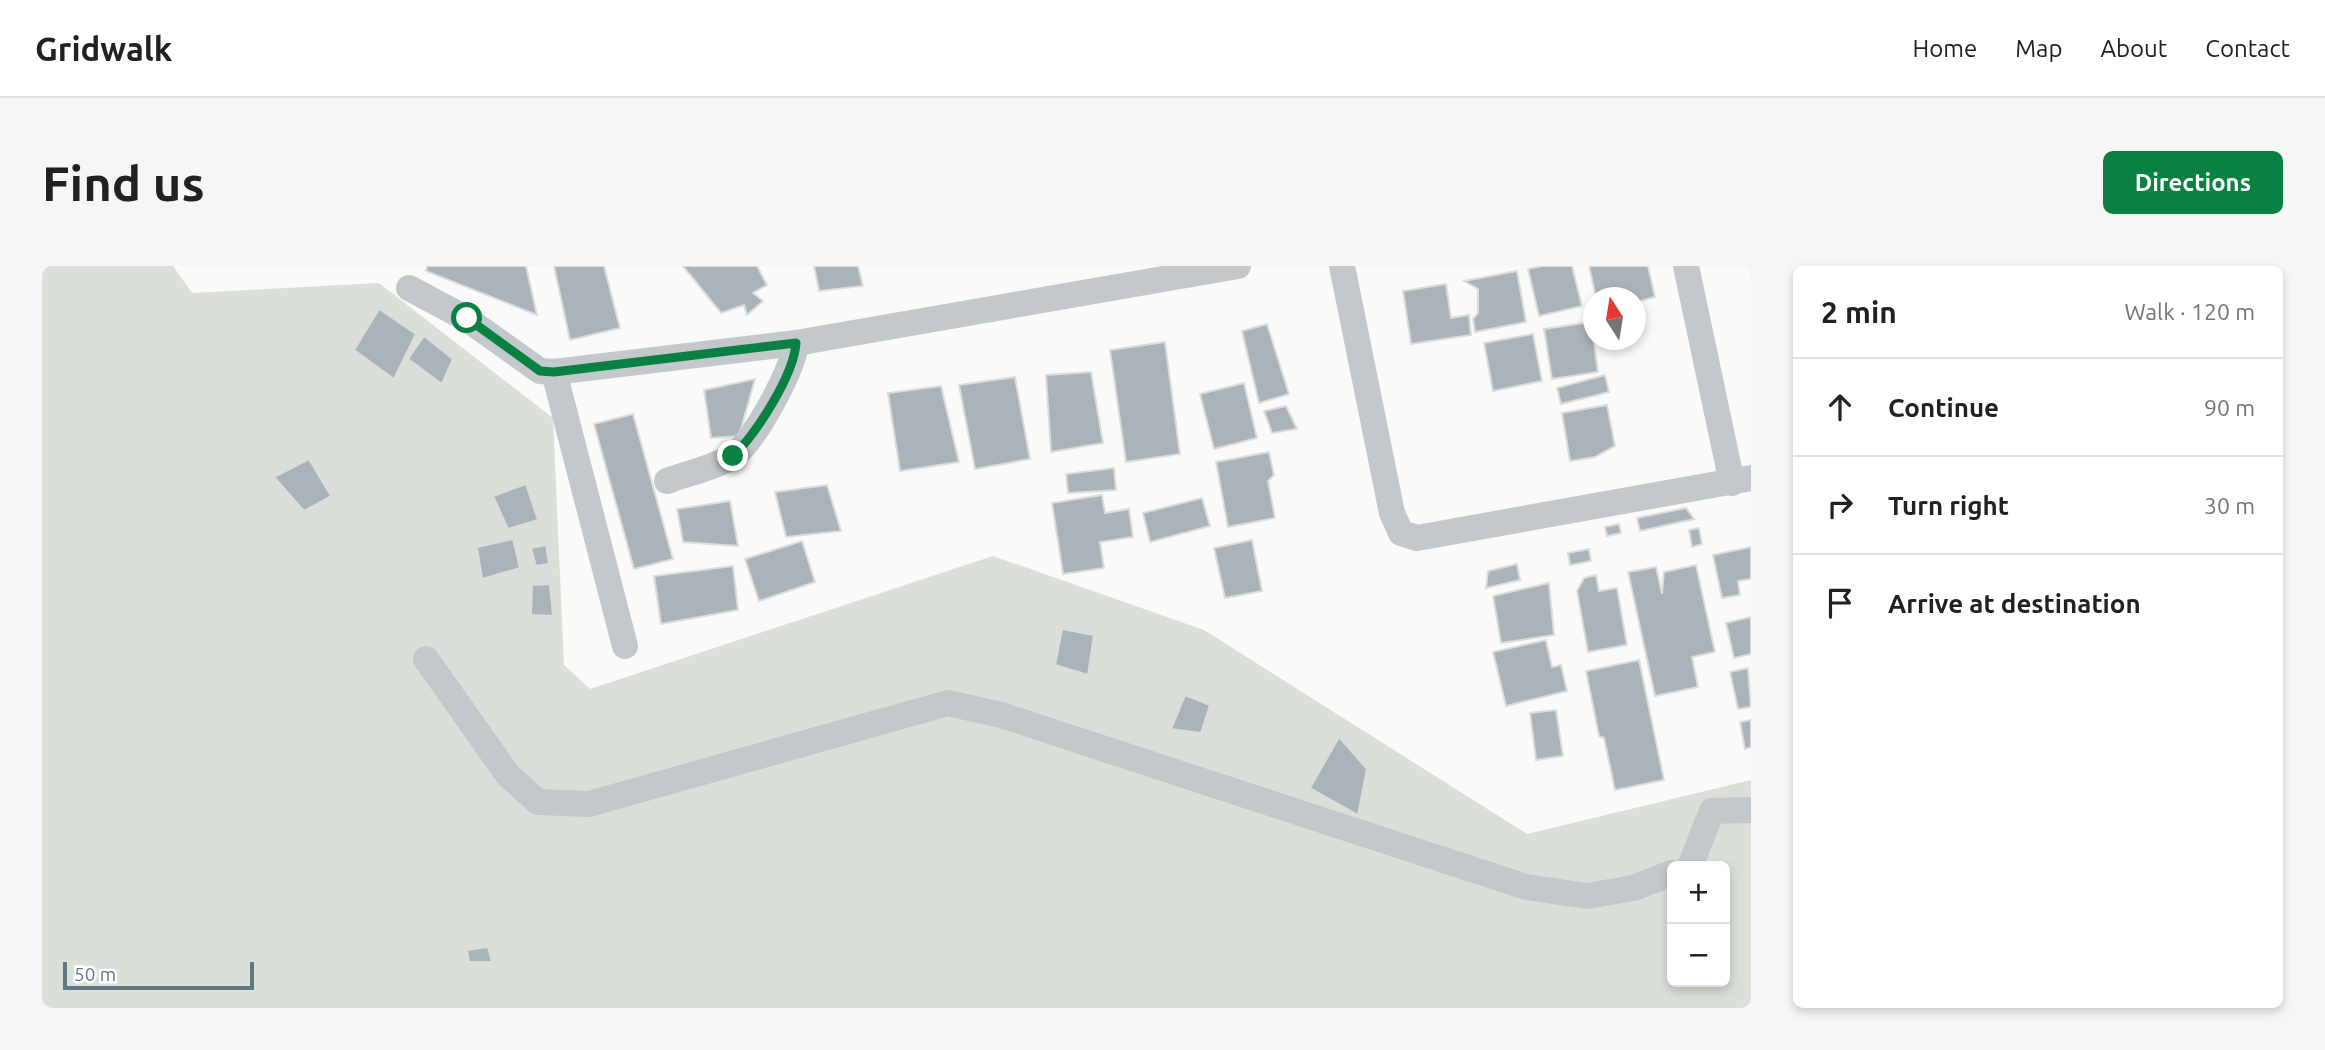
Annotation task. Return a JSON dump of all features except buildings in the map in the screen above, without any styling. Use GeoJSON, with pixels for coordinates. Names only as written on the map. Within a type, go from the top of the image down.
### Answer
{"type":"FeatureCollection","features":[{"type":"Feature","properties":{"kind":"street"},"geometry":{"type":"LineString","coordinates":[[410,288],[467,318],[540,371],[554,372],[796,343],[1238,266]]}},
{"type":"Feature","properties":{"kind":"street"},"geometry":{"type":"LineString","coordinates":[[1342,266],[1392,513],[1401,533],[1417,538],[1741,480],[1686,266]]}},
{"type":"Feature","properties":{"kind":"street"},"geometry":{"type":"LineString","coordinates":[[667,481],[733,456],[748,441],[790,367],[796,343]]}},
{"type":"Feature","properties":{"kind":"street"},"geometry":{"type":"LineString","coordinates":[[554,372],[625,646]]}},
{"type":"Feature","properties":{"kind":"street"},"geometry":{"type":"LineString","coordinates":[[426,659],[508,775],[538,802],[589,804],[948,703],[1001,715],[1526,887],[1587,895],[1633,888],[1667,875]]}},
{"type":"Feature","properties":{"kind":"street"},"geometry":{"type":"LineString","coordinates":[[1692,861],[1712,811],[1751,810]]}},
{"type":"Feature","properties":{"kind":"shaded area"},"geometry":{"type":"Polygon","coordinates":[[[42,266],[173,266],[192,293],[379,283],[553,418],[564,665],[590,689],[993,556],[1204,630],[1527,834],[1751,780],[1751,1008],[42,1008],[42,266]]]}},
{"type":"Feature","properties":{"kind":"route"},"geometry":{"type":"LineString","coordinates":[[467,318],[540,371],[554,372],[796,343],[790,367],[748,441],[733,456]]}}]}
